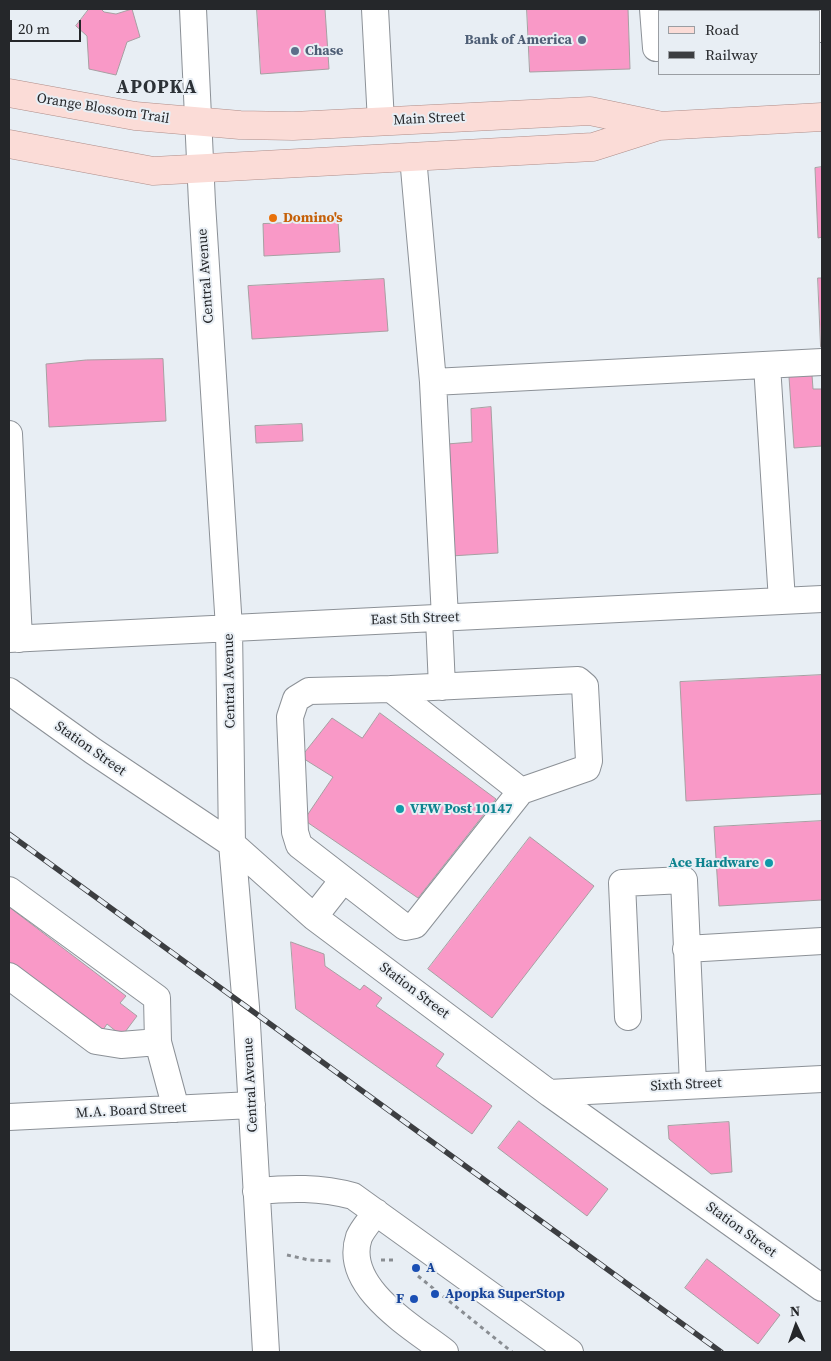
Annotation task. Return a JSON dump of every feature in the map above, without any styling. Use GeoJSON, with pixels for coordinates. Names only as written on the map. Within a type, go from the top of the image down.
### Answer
{"type":"FeatureCollection","features":[{"type":"Feature","properties":{"kind":"main road","name":"Orange Blossom Trail"},"geometry":{"type":"LineString","coordinates":[[9,94],[135,116],[198,122]]}},
{"type":"Feature","properties":{"kind":"main road","name":"Main Street"},"geometry":{"type":"LineString","coordinates":[[198,122],[293,126],[590,111],[659,126]]}},
{"type":"Feature","properties":{"kind":"main road","name":"Main Street"},"geometry":{"type":"LineString","coordinates":[[200,168],[593,147],[659,126],[822,117]]}},
{"type":"Feature","properties":{"kind":"main road"},"geometry":{"type":"LineString","coordinates":[[9,144],[136,170],[153,171],[200,168]]}},
{"type":"Feature","properties":{"kind":"street","name":"Central Avenue"},"geometry":{"type":"LineString","coordinates":[[193,9],[200,168],[229,628],[232,844],[252,1105],[266,1352]]}},
{"type":"Feature","properties":{"kind":"street"},"geometry":{"type":"LineString","coordinates":[[375,9],[381,122]]}},
{"type":"Feature","properties":{"kind":"street"},"geometry":{"type":"LineString","coordinates":[[653,9],[656,48],[658,46]]}},
{"type":"Feature","properties":{"kind":"street"},"geometry":{"type":"LineString","coordinates":[[412,158],[433,382],[442,618],[442,687]]}},
{"type":"Feature","properties":{"kind":"street"},"geometry":{"type":"LineString","coordinates":[[433,382],[822,362]]}},
{"type":"Feature","properties":{"kind":"street"},"geometry":{"type":"LineString","coordinates":[[766,365],[782,601]]}},
{"type":"Feature","properties":{"kind":"street"},"geometry":{"type":"LineString","coordinates":[[9,434],[14,639]]}},
{"type":"Feature","properties":{"kind":"street","name":"East 5th Street"},"geometry":{"type":"LineString","coordinates":[[14,639],[822,599]]}},
{"type":"Feature","properties":{"kind":"street"},"geometry":{"type":"LineString","coordinates":[[578,680],[585,686],[589,761],[587,768],[520,791],[415,925],[405,927],[299,845],[295,832],[290,717],[296,699],[309,691],[442,687],[578,680]]}},
{"type":"Feature","properties":{"kind":"street"},"geometry":{"type":"LineString","coordinates":[[391,689],[520,791]]}},
{"type":"Feature","properties":{"kind":"street","name":"Station Street"},"geometry":{"type":"LineString","coordinates":[[9,691],[93,752],[232,844],[314,917],[549,1092],[822,1288]]}},
{"type":"Feature","properties":{"kind":"street"},"geometry":{"type":"LineString","coordinates":[[314,917],[342,880]]}},
{"type":"Feature","properties":{"kind":"street"},"geometry":{"type":"LineString","coordinates":[[628,1017],[622,883],[684,880],[693,1085]]}},
{"type":"Feature","properties":{"kind":"street"},"geometry":{"type":"LineString","coordinates":[[9,890],[157,998],[158,1042],[176,1108]]}},
{"type":"Feature","properties":{"kind":"street"},"geometry":{"type":"LineString","coordinates":[[686,949],[822,941]]}},
{"type":"Feature","properties":{"kind":"street"},"geometry":{"type":"LineString","coordinates":[[9,976],[96,1040],[121,1045],[158,1042]]}},
{"type":"Feature","properties":{"kind":"street","name":"Sixth Street"},"geometry":{"type":"LineString","coordinates":[[549,1092],[822,1079]]}},
{"type":"Feature","properties":{"kind":"street","name":"M.A. Board Street"},"geometry":{"type":"LineString","coordinates":[[9,1117],[252,1105]]}},
{"type":"Feature","properties":{"kind":"street"},"geometry":{"type":"LineString","coordinates":[[256,1191],[304,1188],[330,1189],[353,1196],[570,1352]]}},
{"type":"Feature","properties":{"kind":"street"},"geometry":{"type":"LineString","coordinates":[[376,1212],[360,1236],[358,1260],[363,1279],[377,1299],[445,1352]]}},
{"type":"Feature","properties":{"kind":"path"},"geometry":{"type":"LineString","coordinates":[[287,1256],[293,1255],[308,1260],[397,1259],[404,1265]]}},
{"type":"Feature","properties":{"kind":"path"},"geometry":{"type":"LineString","coordinates":[[412,1272],[512,1352]]}},
{"type":"Feature","properties":{"kind":"building"},"geometry":{"type":"Polygon","coordinates":[[[89,9],[101,9],[104,12],[116,14],[132,9],[140,37],[127,42],[116,75],[89,69],[87,36],[76,26],[89,9]]]}},
{"type":"Feature","properties":{"kind":"building"},"geometry":{"type":"Polygon","coordinates":[[[257,9],[325,9],[329,69],[261,74],[257,9]]]}},
{"type":"Feature","properties":{"kind":"building"},"geometry":{"type":"Polygon","coordinates":[[[527,9],[628,9],[630,69],[530,72],[527,9]]]}},
{"type":"Feature","properties":{"kind":"building"},"geometry":{"type":"Polygon","coordinates":[[[822,167],[822,237],[818,238],[815,168],[822,167]]]}},
{"type":"Feature","properties":{"kind":"building"},"geometry":{"type":"Polygon","coordinates":[[[338,221],[340,252],[264,256],[263,224],[338,221]]]}},
{"type":"Feature","properties":{"kind":"building"},"geometry":{"type":"Polygon","coordinates":[[[818,278],[822,278],[822,347],[821,347],[818,278]]]}},
{"type":"Feature","properties":{"kind":"building"},"geometry":{"type":"Polygon","coordinates":[[[384,279],[388,331],[252,339],[248,286],[384,279]]]}},
{"type":"Feature","properties":{"kind":"building"},"geometry":{"type":"Polygon","coordinates":[[[163,359],[166,421],[49,427],[46,364],[86,360],[163,359]]]}},
{"type":"Feature","properties":{"kind":"building"},"geometry":{"type":"Polygon","coordinates":[[[812,375],[813,389],[822,389],[822,446],[794,448],[789,377],[812,375]]]}},
{"type":"Feature","properties":{"kind":"building"},"geometry":{"type":"Polygon","coordinates":[[[491,407],[498,553],[451,556],[447,444],[472,442],[471,409],[491,407]]]}},
{"type":"Feature","properties":{"kind":"building"},"geometry":{"type":"Polygon","coordinates":[[[302,424],[303,441],[256,443],[255,426],[302,424]]]}},
{"type":"Feature","properties":{"kind":"building"},"geometry":{"type":"Polygon","coordinates":[[[822,675],[822,794],[686,801],[680,682],[822,675]]]}},
{"type":"Feature","properties":{"kind":"building","name":"VFW Post 10147"},"geometry":{"type":"Polygon","coordinates":[[[380,713],[496,799],[418,898],[304,820],[333,777],[301,757],[332,718],[362,738],[380,713]]]}},
{"type":"Feature","properties":{"kind":"building","name":"Ace Hardware"},"geometry":{"type":"Polygon","coordinates":[[[822,821],[822,900],[719,906],[714,827],[822,821]]]}},
{"type":"Feature","properties":{"kind":"building"},"geometry":{"type":"Polygon","coordinates":[[[530,837],[594,886],[492,1018],[428,969],[530,837]]]}},
{"type":"Feature","properties":{"kind":"building"},"geometry":{"type":"Polygon","coordinates":[[[9,907],[126,996],[120,1003],[137,1016],[122,1036],[107,1024],[101,1033],[9,964],[9,907]]]}},
{"type":"Feature","properties":{"kind":"building"},"geometry":{"type":"Polygon","coordinates":[[[291,942],[324,954],[325,966],[360,990],[364,985],[382,998],[376,1006],[444,1054],[436,1066],[492,1106],[472,1134],[296,1009],[291,942]]]}},
{"type":"Feature","properties":{"kind":"building"},"geometry":{"type":"Polygon","coordinates":[[[519,1121],[608,1189],[587,1216],[498,1148],[519,1121]]]}},
{"type":"Feature","properties":{"kind":"building"},"geometry":{"type":"Polygon","coordinates":[[[729,1122],[732,1172],[711,1174],[669,1139],[668,1126],[729,1122]]]}},
{"type":"Feature","properties":{"kind":"building"},"geometry":{"type":"Polygon","coordinates":[[[707,1259],[780,1315],[758,1344],[685,1288],[707,1259]]]}},
{"type":"Feature","properties":{"kind":"railway"},"geometry":{"type":"LineString","coordinates":[[9,834],[721,1352]]}},
{"type":"Feature","properties":{"kind":"place","name":"Bank of America"},"geometry":{"type":"Point","coordinates":[582,40]}},
{"type":"Feature","properties":{"kind":"place","name":"Chase"},"geometry":{"type":"Point","coordinates":[295,51]}},
{"type":"Feature","properties":{"kind":"place","name":"Domino's"},"geometry":{"type":"Point","coordinates":[273,218]}},
{"type":"Feature","properties":{"kind":"place","name":"VFW Post 10147"},"geometry":{"type":"Point","coordinates":[400,809]}},
{"type":"Feature","properties":{"kind":"place","name":"Ace Hardware"},"geometry":{"type":"Point","coordinates":[769,863]}},
{"type":"Feature","properties":{"kind":"place","name":"A"},"geometry":{"type":"Point","coordinates":[416,1268]}},
{"type":"Feature","properties":{"kind":"place","name":"Apopka SuperStop"},"geometry":{"type":"Point","coordinates":[435,1294]}},
{"type":"Feature","properties":{"kind":"place","name":"F"},"geometry":{"type":"Point","coordinates":[414,1299]}},
{"type":"Feature","properties":{"kind":"district","name":"APOPKA"},"geometry":{"type":"Point","coordinates":[157,88]}}]}
